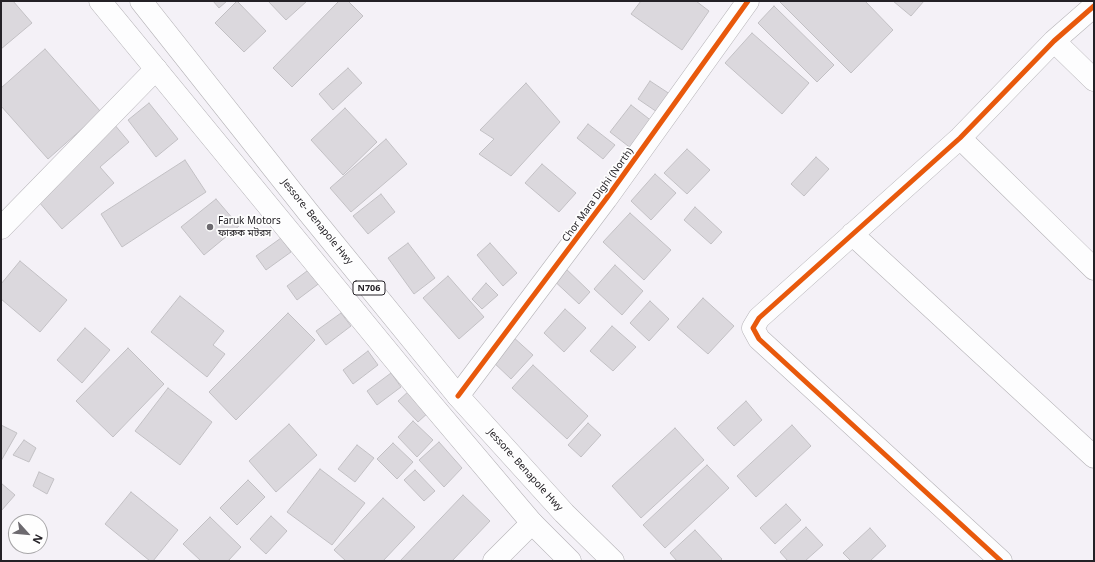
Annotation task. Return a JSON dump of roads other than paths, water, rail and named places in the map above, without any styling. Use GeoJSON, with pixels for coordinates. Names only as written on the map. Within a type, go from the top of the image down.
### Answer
{"type":"FeatureCollection","features":[{"type":"Feature","properties":{"kind":"main road","name":"N706"},"geometry":{"type":"LineString","coordinates":[[100,1],[412,381],[532,523],[570,561]]}},
{"type":"Feature","properties":{"kind":"main road","name":"Jessore- Benapole Hwy"},"geometry":{"type":"LineString","coordinates":[[141,1],[308,212],[458,396],[564,513],[613,561]]}},
{"type":"Feature","properties":{"kind":"main road","name":"Chor Mara Dighi (North)"},"geometry":{"type":"LineString","coordinates":[[458,396],[606,199],[748,1]]}},
{"type":"Feature","properties":{"kind":"main road"},"geometry":{"type":"LineString","coordinates":[[1000,561],[760,339],[753,328],[759,318],[960,138],[1054,41],[1094,6]]}},
{"type":"Feature","properties":{"kind":"main road"},"geometry":{"type":"LineString","coordinates":[[1054,41],[1094,80]]}},
{"type":"Feature","properties":{"kind":"main road"},"geometry":{"type":"LineString","coordinates":[[1,228],[156,69]]}},
{"type":"Feature","properties":{"kind":"main road"},"geometry":{"type":"LineString","coordinates":[[960,138],[1094,269]]}},
{"type":"Feature","properties":{"kind":"main road"},"geometry":{"type":"LineString","coordinates":[[852,234],[1094,457]]}},
{"type":"Feature","properties":{"kind":"main road"},"geometry":{"type":"LineString","coordinates":[[494,561],[532,523]]}},
{"type":"Feature","properties":{"kind":"place","name":"Faruk Motors ফারুক মটরস"},"geometry":{"type":"Point","coordinates":[210,227]}}]}
